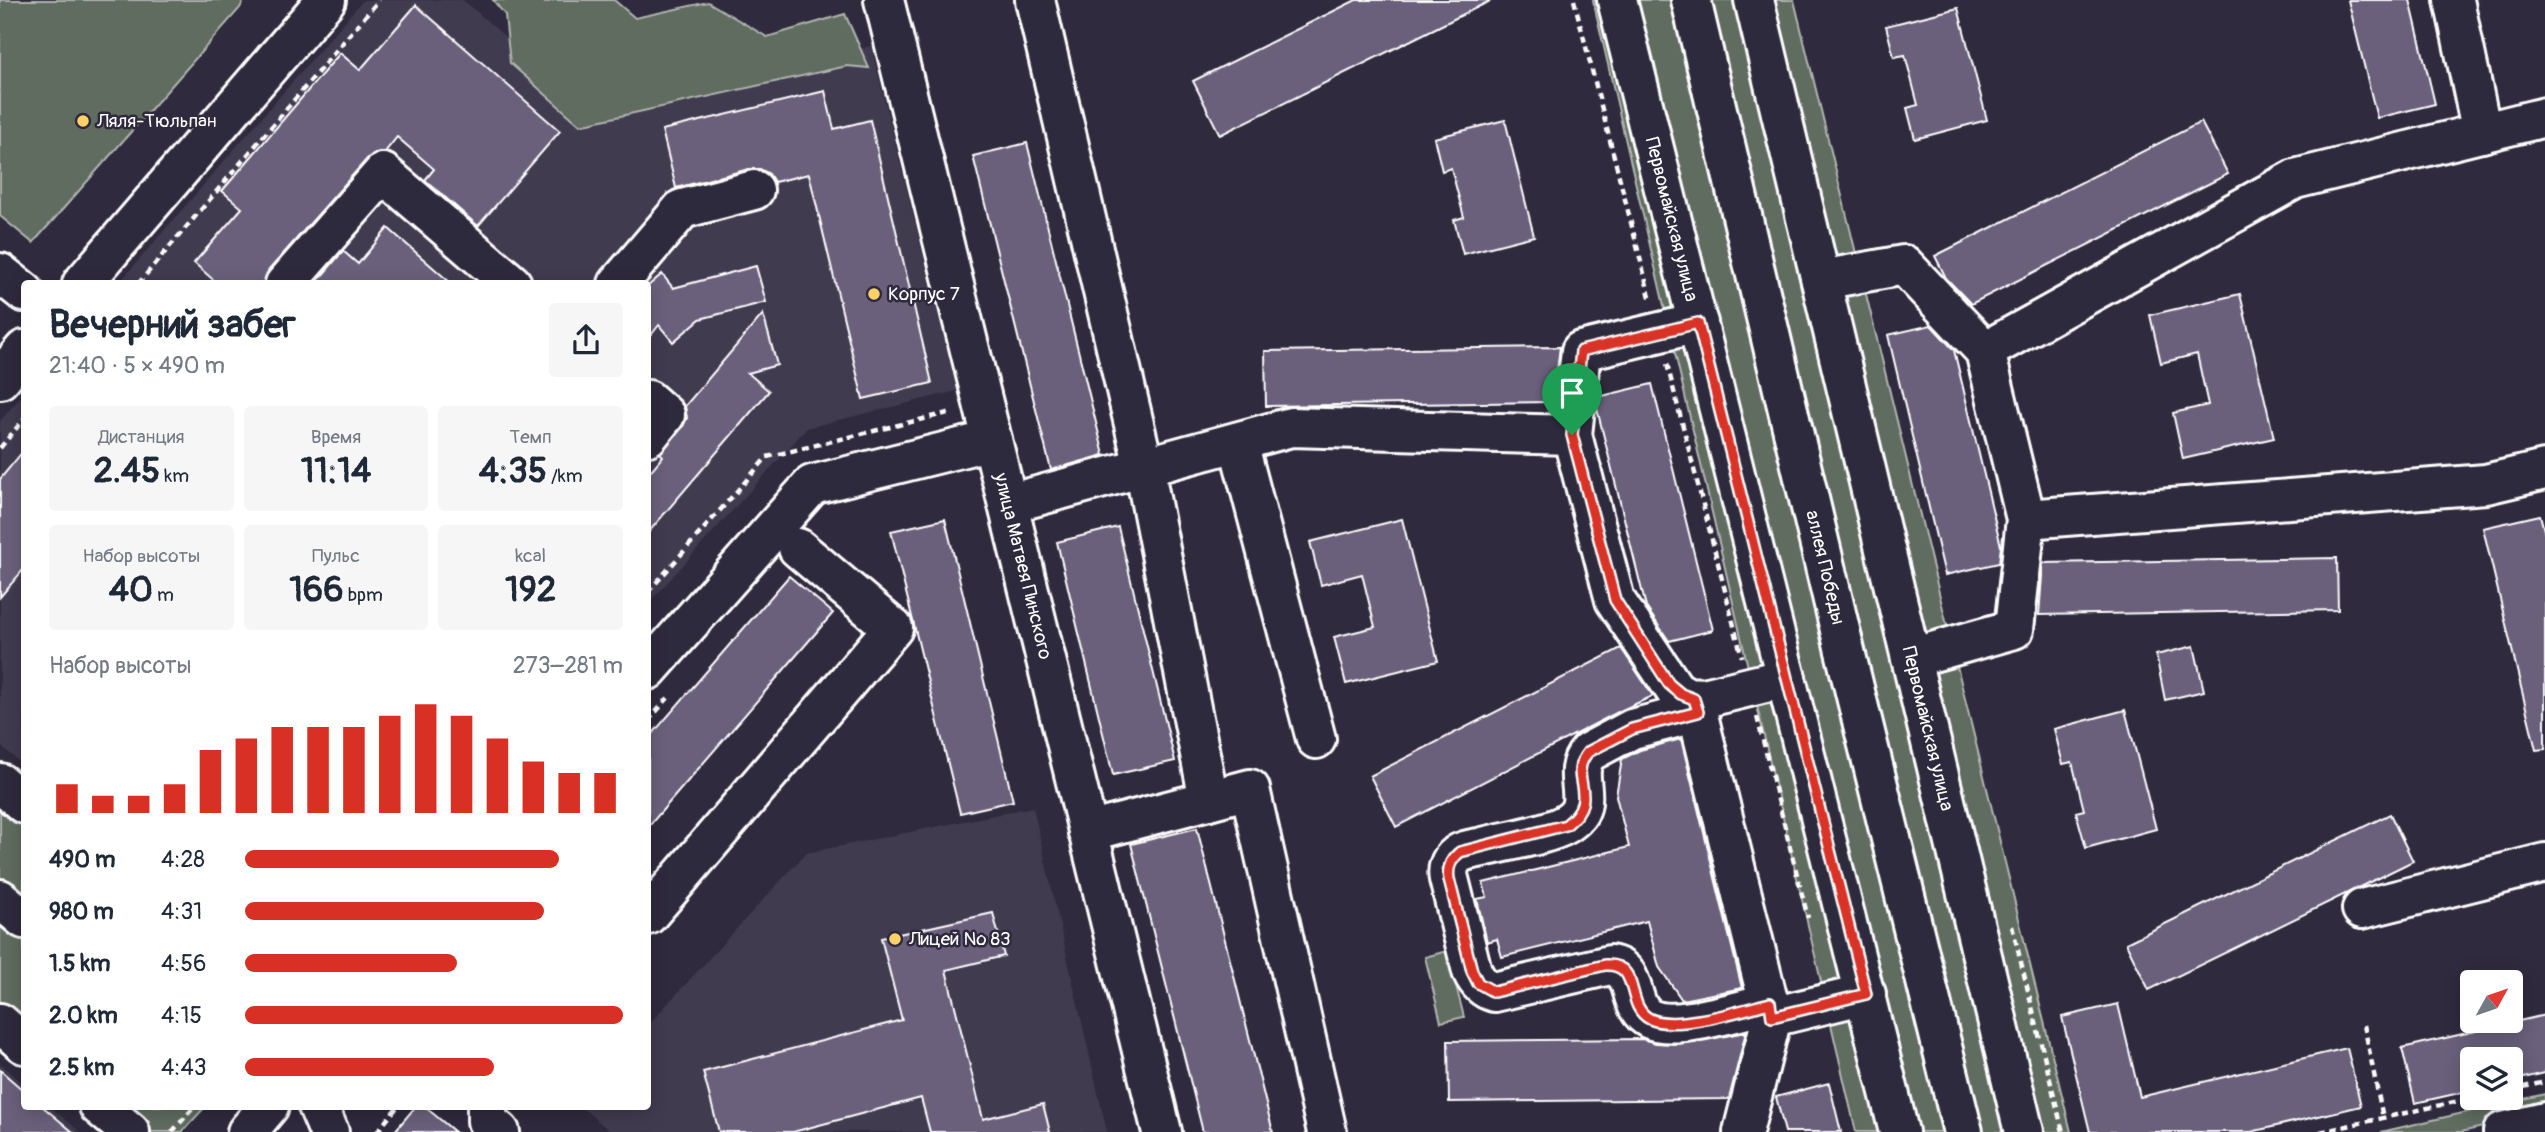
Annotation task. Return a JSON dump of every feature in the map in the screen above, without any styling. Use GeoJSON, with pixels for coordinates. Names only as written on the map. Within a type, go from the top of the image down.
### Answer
{"type":"FeatureCollection","features":[{"type":"Feature","properties":{"kind":"street"},"geometry":{"type":"LineString","coordinates":[[90,280],[326,0]]}},
{"type":"Feature","properties":{"kind":"street","name":"улица Матвея Пинского"},"geometry":{"type":"LineString","coordinates":[[884,0],[1162,1132]]}},
{"type":"Feature","properties":{"kind":"street"},"geometry":{"type":"LineString","coordinates":[[1035,0],[1144,467],[1209,800]]}},
{"type":"Feature","properties":{"kind":"street","name":"Первомайская улица"},"geometry":{"type":"LineString","coordinates":[[1617,0],[1899,1132]]}},
{"type":"Feature","properties":{"kind":"street","name":"аллея Победы"},"geometry":{"type":"LineString","coordinates":[[1691,0],[1845,651],[1964,1132]]}},
{"type":"Feature","properties":{"kind":"street","name":"Первомайская улица"},"geometry":{"type":"LineString","coordinates":[[1754,0],[2024,1132]]}},
{"type":"Feature","properties":{"kind":"street"},"geometry":{"type":"LineString","coordinates":[[2455,0],[2482,133]]}},
{"type":"Feature","properties":{"kind":"street"},"geometry":{"type":"LineString","coordinates":[[1985,351],[2295,179],[2545,117]]}},
{"type":"Feature","properties":{"kind":"street"},"geometry":{"type":"LineString","coordinates":[[289,280],[383,173],[507,280]]}},
{"type":"Feature","properties":{"kind":"street"},"geometry":{"type":"LineString","coordinates":[[621,280],[682,209],[754,190]]}},
{"type":"Feature","properties":{"kind":"street"},"geometry":{"type":"LineString","coordinates":[[1821,280],[1904,265],[1985,351],[2026,519],[2014,629],[1911,658]]}},
{"type":"Feature","properties":{"kind":"street"},"geometry":{"type":"LineString","coordinates":[[0,273],[21,290]]}},
{"type":"Feature","properties":{"kind":"street"},"geometry":{"type":"LineString","coordinates":[[1698,323],[1581,351],[1572,435],[1615,600],[1669,684],[1681,694],[1694,721],[1763,999],[1743,1132]]}},
{"type":"Feature","properties":{"kind":"street"},"geometry":{"type":"LineString","coordinates":[[0,379],[21,354]]}},
{"type":"Feature","properties":{"kind":"street"},"geometry":{"type":"LineString","coordinates":[[651,403],[665,415],[651,432]]}},
{"type":"Feature","properties":{"kind":"street"},"geometry":{"type":"LineString","coordinates":[[1008,504],[1291,427],[1572,435]]}},
{"type":"Feature","properties":{"kind":"street"},"geometry":{"type":"LineString","coordinates":[[651,667],[812,485],[992,440]]}},
{"type":"Feature","properties":{"kind":"street"},"geometry":{"type":"LineString","coordinates":[[1238,442],[1316,739]]}},
{"type":"Feature","properties":{"kind":"street"},"geometry":{"type":"LineString","coordinates":[[2026,519],[2486,484],[2545,470]]}},
{"type":"Feature","properties":{"kind":"street"},"geometry":{"type":"LineString","coordinates":[[655,892],[893,628],[798,548]]}},
{"type":"Feature","properties":{"kind":"street"},"geometry":{"type":"LineString","coordinates":[[1786,678],[1749,687],[1694,721],[1632,729],[1588,752],[1580,769],[1584,796],[1582,806],[1574,819],[1557,829],[1460,852],[1449,867],[1452,892],[1472,971],[1478,983],[1494,992],[1610,965],[1626,973],[1640,1009],[1651,1019],[1659,1021],[1697,1021],[1763,999],[1866,994]]}},
{"type":"Feature","properties":{"kind":"street"},"geometry":{"type":"LineString","coordinates":[[0,783],[21,801]]}},
{"type":"Feature","properties":{"kind":"street"},"geometry":{"type":"LineString","coordinates":[[1088,832],[1250,789],[1327,1132]]}},
{"type":"Feature","properties":{"kind":"street"},"geometry":{"type":"LineString","coordinates":[[2362,909],[2545,863]]}},
{"type":"Feature","properties":{"kind":"street"},"geometry":{"type":"LineString","coordinates":[[0,899],[21,916]]}},
{"type":"Feature","properties":{"kind":"street"},"geometry":{"type":"LineString","coordinates":[[0,1023],[21,1041]]}},
{"type":"Feature","properties":{"kind":"street"},"geometry":{"type":"LineString","coordinates":[[104,1110],[130,1132]]}},
{"type":"Feature","properties":{"kind":"street"},"geometry":{"type":"LineString","coordinates":[[247,1132],[266,1110]]}},
{"type":"Feature","properties":{"kind":"street"},"geometry":{"type":"LineString","coordinates":[[320,1110],[329,1132]]}},
{"type":"Feature","properties":{"kind":"street"},"geometry":{"type":"LineString","coordinates":[[486,1110],[487,1121],[500,1132]]}},
{"type":"Feature","properties":{"kind":"street"},"geometry":{"type":"LineString","coordinates":[[2503,1132],[2545,1122]]}},
{"type":"Feature","properties":{"kind":"path"},"geometry":{"type":"LineString","coordinates":[[141,280],[379,0]]}},
{"type":"Feature","properties":{"kind":"path"},"geometry":{"type":"LineString","coordinates":[[1574,0],[1810,924]]}},
{"type":"Feature","properties":{"kind":"path"},"geometry":{"type":"LineString","coordinates":[[0,448],[21,422]]}},
{"type":"Feature","properties":{"kind":"path"},"geometry":{"type":"LineString","coordinates":[[2364,1025],[2383,1118]]}},
{"type":"Feature","properties":{"kind":"path"},"geometry":{"type":"LineString","coordinates":[[2523,1087],[2545,1082]]}},
{"type":"Feature","properties":{"kind":"path"},"geometry":{"type":"LineString","coordinates":[[2320,1132],[2460,1101]]}},
{"type":"Feature","properties":{"kind":"path"},"geometry":{"type":"LineString","coordinates":[[172,1132],[191,1110]]}},
{"type":"Feature","properties":{"kind":"path"},"geometry":{"type":"LineString","coordinates":[[377,1132],[395,1110]]}},
{"type":"Feature","properties":{"kind":"shaded area"},"geometry":{"type":"Polygon","coordinates":[[[363,0],[463,0],[594,114],[871,46],[957,391],[807,428],[651,601],[651,280],[121,280],[363,0]]]}},
{"type":"Feature","properties":{"kind":"shaded area"},"geometry":{"type":"Polygon","coordinates":[[[21,396],[21,763],[0,745],[0,421],[21,396]]]}},
{"type":"Feature","properties":{"kind":"shaded area","name":"Лицей № 83"},"geometry":{"type":"Polygon","coordinates":[[[1033,807],[1107,1132],[611,1132],[585,1110],[651,1110],[651,1022],[806,853],[1033,807]]]}},
{"type":"Feature","properties":{"kind":"shaded area"},"geometry":{"type":"Polygon","coordinates":[[[0,1063],[21,1081],[21,1110],[55,1110],[80,1132],[0,1132],[0,1063]]]}},
{"type":"Feature","properties":{"kind":"green space","name":"Ляля-Тюльпан"},"geometry":{"type":"Polygon","coordinates":[[[0,0],[244,0],[240,8],[33,243],[0,216],[0,0]]]}},
{"type":"Feature","properties":{"kind":"green space"},"geometry":{"type":"Polygon","coordinates":[[[493,0],[544,0],[545,3],[554,0],[614,0],[635,18],[708,2],[767,37],[845,14],[869,68],[847,66],[580,125],[510,63],[505,15],[493,0]]]}},
{"type":"Feature","properties":{"kind":"green space"},"geometry":{"type":"Polygon","coordinates":[[[1593,0],[1794,0],[2071,1132],[1856,1132],[1593,0]]]}},
{"type":"Feature","properties":{"kind":"green space"},"geometry":{"type":"Polygon","coordinates":[[[0,783],[21,801],[21,1041],[0,1023],[0,783]]]}},
{"type":"Feature","properties":{"kind":"green space"},"geometry":{"type":"Polygon","coordinates":[[[1447,951],[1464,1017],[1441,1022],[1425,957],[1447,951]]]}},
{"type":"Feature","properties":{"kind":"green space"},"geometry":{"type":"Polygon","coordinates":[[[2545,1094],[2545,1113],[2461,1132],[2381,1132],[2476,1110],[2523,1110],[2523,1099],[2545,1094]]]}},
{"type":"Feature","properties":{"kind":"green space"},"geometry":{"type":"Polygon","coordinates":[[[104,1110],[202,1110],[182,1132],[130,1132],[104,1110]]]}},
{"type":"Feature","properties":{"kind":"building"},"geometry":{"type":"Polygon","coordinates":[[[1356,0],[1492,0],[1220,135],[1193,81],[1356,0]]]}},
{"type":"Feature","properties":{"kind":"building"},"geometry":{"type":"Polygon","coordinates":[[[2348,0],[2410,0],[2435,104],[2377,118],[2348,0]]]}},
{"type":"Feature","properties":{"kind":"building"},"geometry":{"type":"Polygon","coordinates":[[[416,5],[560,131],[478,226],[425,180],[434,169],[397,137],[385,152],[375,153],[367,159],[269,270],[265,280],[213,280],[194,263],[242,208],[222,191],[340,53],[360,70],[416,5]]]}},
{"type":"Feature","properties":{"kind":"building"},"geometry":{"type":"Polygon","coordinates":[[[1958,8],[1987,120],[1915,139],[1907,108],[1918,105],[1905,55],[1894,57],[1886,26],[1958,8]]]}},
{"type":"Feature","properties":{"kind":"building","name":"Корпус 7"},"geometry":{"type":"Polygon","coordinates":[[[825,91],[834,129],[870,120],[932,383],[863,399],[809,174],[774,182],[769,174],[760,169],[749,169],[676,188],[662,130],[825,91]]]}},
{"type":"Feature","properties":{"kind":"building"},"geometry":{"type":"Polygon","coordinates":[[[1505,120],[1534,236],[1463,254],[1454,220],[1464,217],[1451,168],[1442,171],[1434,138],[1505,120]]]}},
{"type":"Feature","properties":{"kind":"building"},"geometry":{"type":"Polygon","coordinates":[[[2201,122],[2228,174],[1971,304],[1946,278],[1935,256],[2201,122]]]}},
{"type":"Feature","properties":{"kind":"building"},"geometry":{"type":"Polygon","coordinates":[[[1027,143],[1104,455],[1051,470],[973,156],[1027,143]]]}},
{"type":"Feature","properties":{"kind":"building"},"geometry":{"type":"Polygon","coordinates":[[[388,228],[447,280],[318,280],[343,251],[358,264],[388,228]]]}},
{"type":"Feature","properties":{"kind":"building"},"geometry":{"type":"Polygon","coordinates":[[[756,266],[766,302],[700,319],[673,342],[659,325],[651,335],[651,283],[662,274],[673,288],[756,266]]]}},
{"type":"Feature","properties":{"kind":"building"},"geometry":{"type":"Polygon","coordinates":[[[2240,294],[2274,438],[2183,459],[2173,413],[2208,405],[2197,354],[2161,363],[2150,315],[2240,294]]]}},
{"type":"Feature","properties":{"kind":"building"},"geometry":{"type":"Polygon","coordinates":[[[763,314],[777,365],[748,373],[769,391],[651,529],[651,470],[663,456],[660,453],[682,428],[687,418],[685,406],[763,314]]]}},
{"type":"Feature","properties":{"kind":"building"},"geometry":{"type":"Polygon","coordinates":[[[1931,325],[1954,350],[2001,546],[1999,563],[1945,575],[1888,335],[1931,325]]]}},
{"type":"Feature","properties":{"kind":"building"},"geometry":{"type":"Polygon","coordinates":[[[1560,347],[1553,402],[1266,406],[1265,351],[1560,347]]]}},
{"type":"Feature","properties":{"kind":"building"},"geometry":{"type":"Polygon","coordinates":[[[1652,384],[1713,630],[1669,641],[1646,607],[1597,409],[1598,397],[1652,384]]]}},
{"type":"Feature","properties":{"kind":"building"},"geometry":{"type":"Polygon","coordinates":[[[21,454],[21,572],[0,597],[0,479],[21,454]]]}},
{"type":"Feature","properties":{"kind":"building"},"geometry":{"type":"Polygon","coordinates":[[[2540,515],[2545,534],[2545,749],[2536,750],[2483,528],[2540,515]]]}},
{"type":"Feature","properties":{"kind":"building"},"geometry":{"type":"Polygon","coordinates":[[[945,519],[1013,801],[960,813],[891,531],[945,519]]]}},
{"type":"Feature","properties":{"kind":"building"},"geometry":{"type":"Polygon","coordinates":[[[1402,519],[1438,661],[1346,684],[1334,637],[1375,627],[1362,574],[1321,585],[1310,542],[1402,519]]]}},
{"type":"Feature","properties":{"kind":"building"},"geometry":{"type":"Polygon","coordinates":[[[1118,527],[1175,761],[1113,775],[1057,542],[1118,527]]]}},
{"type":"Feature","properties":{"kind":"building"},"geometry":{"type":"Polygon","coordinates":[[[2337,558],[2338,610],[2039,615],[2043,563],[2337,558]]]}},
{"type":"Feature","properties":{"kind":"building"},"geometry":{"type":"Polygon","coordinates":[[[789,576],[833,613],[651,824],[651,736],[789,576]]]}},
{"type":"Feature","properties":{"kind":"building"},"geometry":{"type":"Polygon","coordinates":[[[2194,646],[2204,691],[2165,700],[2156,655],[2194,646]]]}},
{"type":"Feature","properties":{"kind":"building"},"geometry":{"type":"Polygon","coordinates":[[[1621,648],[1653,696],[1396,827],[1370,776],[1621,648]]]}},
{"type":"Feature","properties":{"kind":"building"},"geometry":{"type":"Polygon","coordinates":[[[2125,710],[2156,829],[2086,848],[2076,812],[2084,810],[2072,762],[2063,764],[2054,729],[2125,710]]]}},
{"type":"Feature","properties":{"kind":"building"},"geometry":{"type":"Polygon","coordinates":[[[1681,739],[1742,988],[1682,1000],[1659,967],[1647,921],[1502,957],[1497,939],[1487,942],[1477,899],[1487,897],[1483,883],[1629,847],[1616,796],[1622,759],[1640,750],[1681,739]]]}},
{"type":"Feature","properties":{"kind":"building"},"geometry":{"type":"Polygon","coordinates":[[[2390,814],[2413,861],[2149,990],[2126,943],[2390,814]]]}},
{"type":"Feature","properties":{"kind":"building"},"geometry":{"type":"Polygon","coordinates":[[[1197,828],[1273,1132],[1203,1132],[1131,844],[1197,828]]]}},
{"type":"Feature","properties":{"kind":"building"},"geometry":{"type":"Polygon","coordinates":[[[993,913],[1004,956],[946,970],[983,1119],[1043,1104],[1050,1132],[930,1132],[921,1098],[793,1132],[719,1132],[703,1072],[902,1020],[881,938],[993,913]]]}},
{"type":"Feature","properties":{"kind":"building"},"geometry":{"type":"Polygon","coordinates":[[[2118,1004],[2140,1097],[2347,1048],[2361,1106],[2251,1132],[2090,1132],[2062,1017],[2118,1004]]]}},
{"type":"Feature","properties":{"kind":"building"},"geometry":{"type":"Polygon","coordinates":[[[2545,1015],[2545,1073],[2523,1078],[2523,1047],[2460,1047],[2460,1093],[2415,1103],[2402,1048],[2467,1033],[2523,1033],[2524,1020],[2545,1015]]]}},
{"type":"Feature","properties":{"kind":"building"},"geometry":{"type":"Polygon","coordinates":[[[1746,1032],[1729,1099],[1449,1102],[1448,1041],[1642,1039],[1678,1044],[1746,1032]]]}},
{"type":"Feature","properties":{"kind":"building"},"geometry":{"type":"Polygon","coordinates":[[[0,1070],[21,1088],[21,1110],[47,1110],[73,1132],[0,1132],[0,1070]]]}},
{"type":"Feature","properties":{"kind":"building"},"geometry":{"type":"Polygon","coordinates":[[[1829,1083],[1841,1132],[1785,1132],[1776,1097],[1829,1083]]]}},
{"type":"Feature","properties":{"kind":"building"},"geometry":{"type":"Polygon","coordinates":[[[413,1110],[429,1110],[455,1132],[394,1132],[413,1110]]]}},
{"type":"Feature","properties":{"kind":"place","name":"Ляля-Тюльпан"},"geometry":{"type":"Point","coordinates":[83,121]}},
{"type":"Feature","properties":{"kind":"place","name":"Корпус 7"},"geometry":{"type":"Point","coordinates":[874,294]}},
{"type":"Feature","properties":{"kind":"place","name":"Лицей № 83"},"geometry":{"type":"Point","coordinates":[895,939]}},
{"type":"Feature","properties":{"kind":"route"},"geometry":{"type":"LineString","coordinates":[[1698,323],[1866,994],[1772,1017],[1770,1003],[1697,1021],[1659,1021],[1651,1019],[1640,1009],[1630,978],[1616,966],[1605,965],[1494,992],[1478,983],[1472,971],[1448,873],[1455,856],[1460,852],[1566,825],[1574,819],[1582,806],[1584,796],[1580,769],[1588,752],[1640,726],[1698,712],[1694,699],[1681,694],[1669,684],[1615,600],[1572,435],[1581,351],[1698,323]]}}]}
